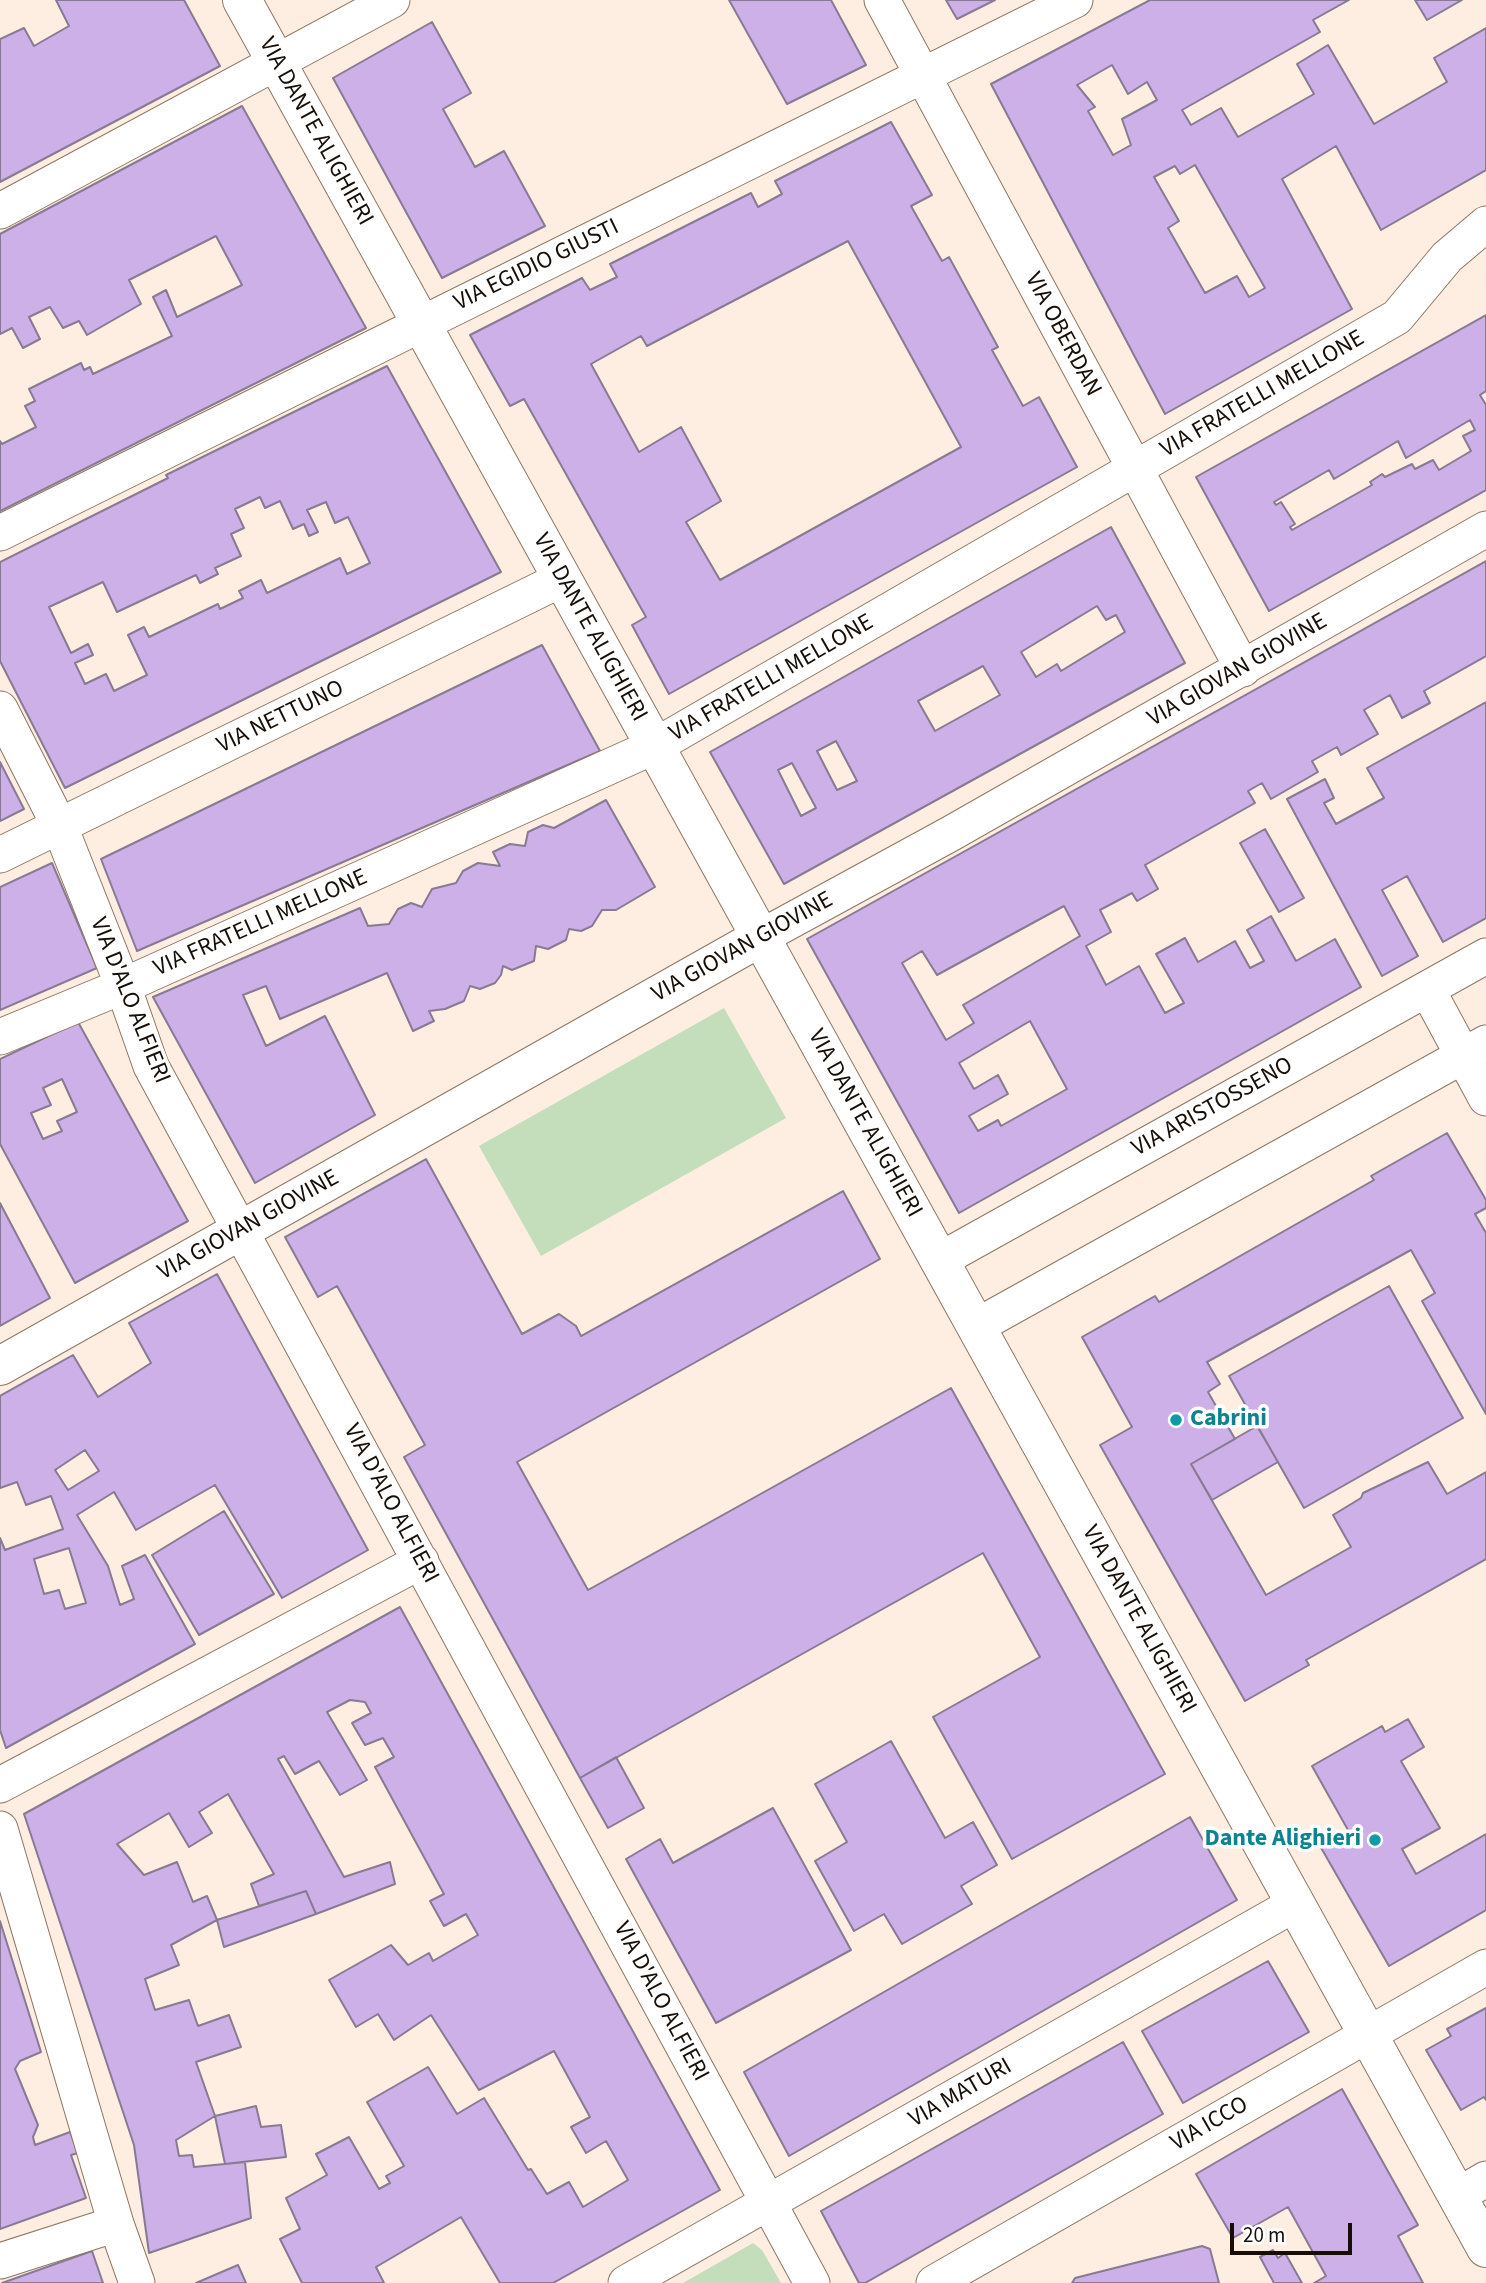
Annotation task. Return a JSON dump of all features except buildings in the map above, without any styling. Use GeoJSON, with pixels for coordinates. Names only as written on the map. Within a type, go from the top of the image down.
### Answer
{"type":"FeatureCollection","features":[{"type":"Feature","properties":{"kind":"street","name":"VIA DANTE ALIGHIERI"},"geometry":{"type":"LineString","coordinates":[[242,0],[1295,1904],[1369,2033],[1471,2188],[1486,2248]]}},
{"type":"Feature","properties":{"kind":"street"},"geometry":{"type":"LineString","coordinates":[[0,211],[392,0]]}},
{"type":"Feature","properties":{"kind":"street","name":"VIA OBERDAN"},"geometry":{"type":"LineString","coordinates":[[882,0],[1242,669]]}},
{"type":"Feature","properties":{"kind":"street","name":"VIA EGIDIO GIUSTI"},"geometry":{"type":"LineString","coordinates":[[0,533],[1075,0]]}},
{"type":"Feature","properties":{"kind":"street","name":"VIA FRATELLI MELLONE"},"geometry":{"type":"LineString","coordinates":[[0,1037],[124,986],[655,746],[1397,317],[1447,257],[1486,224]]}},
{"type":"Feature","properties":{"kind":"street","name":"VIA GIOVAN GIOVINE"},"geometry":{"type":"LineString","coordinates":[[0,1366],[1242,669],[1486,529]]}},
{"type":"Feature","properties":{"kind":"street","name":"VIA NETTUNO"},"geometry":{"type":"LineString","coordinates":[[0,855],[562,579]]}},
{"type":"Feature","properties":{"kind":"street","name":"VIA D'ALO ALFIERI"},"geometry":{"type":"LineString","coordinates":[[0,709],[60,827],[124,986],[151,1066],[812,2283]]}},
{"type":"Feature","properties":{"kind":"street","name":"VIA ARISTOSSENO"},"geometry":{"type":"LineString","coordinates":[[940,1260],[1486,956]]}},
{"type":"Feature","properties":{"kind":"street"},"geometry":{"type":"LineString","coordinates":[[1427,989],[1474,1050],[1486,1098]]}},
{"type":"Feature","properties":{"kind":"street"},"geometry":{"type":"LineString","coordinates":[[976,1326],[1474,1050]]}},
{"type":"Feature","properties":{"kind":"street"},"geometry":{"type":"LineString","coordinates":[[0,1785],[421,1561]]}},
{"type":"Feature","properties":{"kind":"street"},"geometry":{"type":"LineString","coordinates":[[0,1829],[116,2224],[137,2283]]}},
{"type":"Feature","properties":{"kind":"street","name":"VIA MATURI"},"geometry":{"type":"LineString","coordinates":[[626,2283],[1295,1904]]}},
{"type":"Feature","properties":{"kind":"street","name":"VIA ICCO"},"geometry":{"type":"LineString","coordinates":[[934,2283],[1486,1967]]}},
{"type":"Feature","properties":{"kind":"street"},"geometry":{"type":"LineString","coordinates":[[0,2261],[116,2224]]}},
{"type":"Feature","properties":{"kind":"green space"},"geometry":{"type":"Polygon","coordinates":[[[724,1008],[786,1118],[541,1256],[479,1146],[724,1008]]]}},
{"type":"Feature","properties":{"kind":"green space"},"geometry":{"type":"Polygon","coordinates":[[[753,2243],[762,2250],[781,2283],[683,2283],[753,2243]]]}},
{"type":"Feature","properties":{"kind":"place","name":"Cabrini"},"geometry":{"type":"Point","coordinates":[1176,1420]}},
{"type":"Feature","properties":{"kind":"place","name":"Dante Alighieri"},"geometry":{"type":"Point","coordinates":[1375,1840]}}]}
